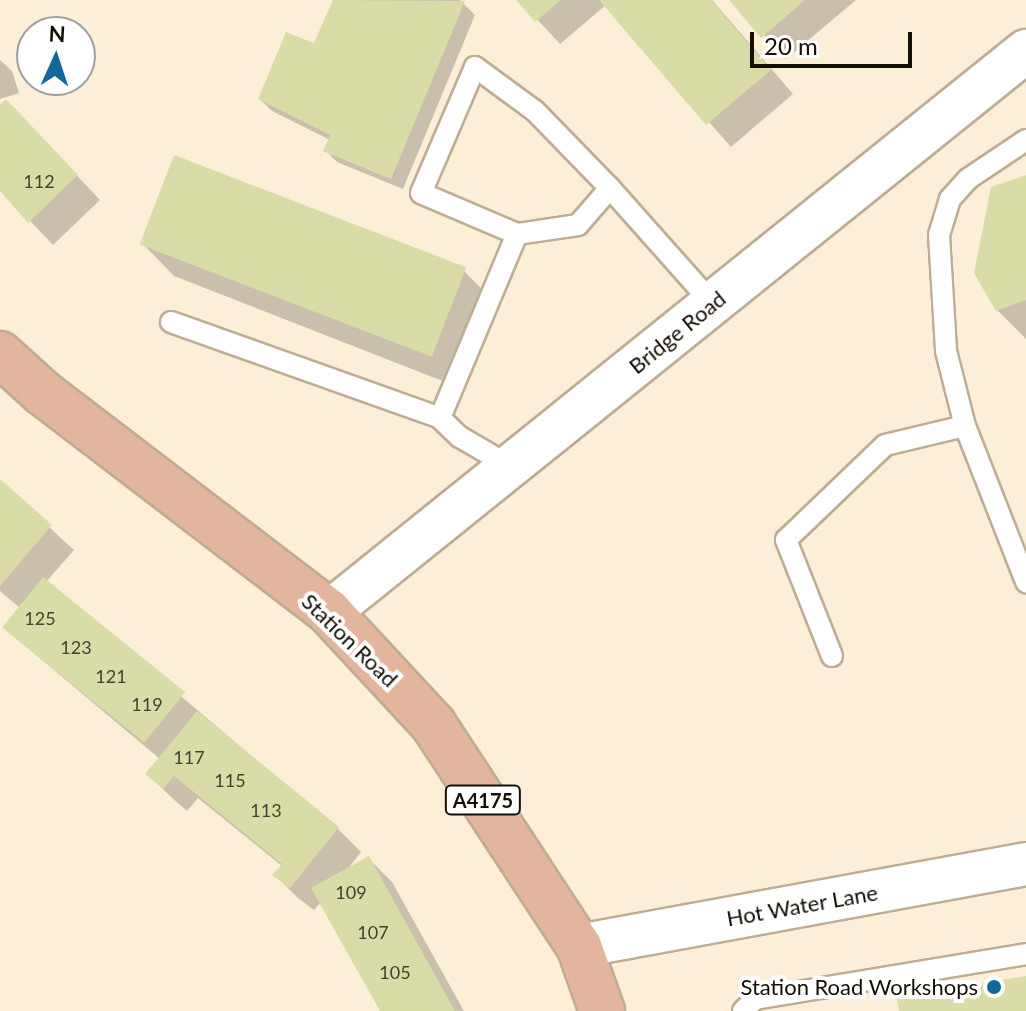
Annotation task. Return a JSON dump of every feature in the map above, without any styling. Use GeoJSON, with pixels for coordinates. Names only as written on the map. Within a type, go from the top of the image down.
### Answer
{"type":"FeatureCollection","features":[{"type":"Feature","properties":{"kind":"main road","name":"Station Road"},"geometry":{"type":"LineString","coordinates":[[0,354],[43,393],[329,612],[433,724],[579,946],[602,1011]]}},
{"type":"Feature","properties":{"kind":"street","name":"Bridge Road"},"geometry":{"type":"LineString","coordinates":[[329,612],[1026,51]]}},
{"type":"Feature","properties":{"kind":"street","name":"Hot Water Lane"},"geometry":{"type":"LineString","coordinates":[[579,946],[1026,864]]}},
{"type":"Feature","properties":{"kind":"lane"},"geometry":{"type":"LineString","coordinates":[[610,188],[578,225],[517,234],[421,193],[475,67],[535,111],[610,188],[712,303]]}},
{"type":"Feature","properties":{"kind":"lane"},"geometry":{"type":"LineString","coordinates":[[1026,140],[968,179],[950,199],[939,235],[946,351],[965,426],[1026,582]]}},
{"type":"Feature","properties":{"kind":"lane"},"geometry":{"type":"LineString","coordinates":[[440,418],[517,234]]}},
{"type":"Feature","properties":{"kind":"lane"},"geometry":{"type":"LineString","coordinates":[[171,322],[440,418],[460,437],[510,466]]}},
{"type":"Feature","properties":{"kind":"lane"},"geometry":{"type":"LineString","coordinates":[[832,656],[786,540],[885,445],[965,426]]}},
{"type":"Feature","properties":{"kind":"lane"},"geometry":{"type":"LineString","coordinates":[[743,1011],[755,999],[1026,954]]}},
{"type":"Feature","properties":{"kind":"building"},"geometry":{"type":"Polygon","coordinates":[[[333,0],[465,1],[391,179],[323,151],[330,135],[258,99],[286,32],[314,43],[333,0]]]}},
{"type":"Feature","properties":{"kind":"building"},"geometry":{"type":"Polygon","coordinates":[[[516,0],[561,0],[535,22],[516,0]]]}},
{"type":"Feature","properties":{"kind":"building"},"geometry":{"type":"Polygon","coordinates":[[[599,0],[711,0],[771,70],[706,125],[599,0]]]}},
{"type":"Feature","properties":{"kind":"building"},"geometry":{"type":"Polygon","coordinates":[[[729,0],[805,0],[761,38],[729,0]]]}},
{"type":"Feature","properties":{"kind":"building"},"geometry":{"type":"Polygon","coordinates":[[[6,99],[78,175],[28,223],[0,191],[0,105],[6,99]]]}},
{"type":"Feature","properties":{"kind":"building"},"geometry":{"type":"Polygon","coordinates":[[[174,155],[466,267],[432,357],[140,245],[174,155]]]}},
{"type":"Feature","properties":{"kind":"building"},"geometry":{"type":"Polygon","coordinates":[[[1026,175],[1026,300],[996,311],[974,273],[991,187],[1026,175]]]}},
{"type":"Feature","properties":{"kind":"building"},"geometry":{"type":"Polygon","coordinates":[[[0,479],[52,525],[0,586],[0,479]]]}},
{"type":"Feature","properties":{"kind":"building"},"geometry":{"type":"Polygon","coordinates":[[[43,577],[185,692],[144,743],[2,628],[43,577]]]}},
{"type":"Feature","properties":{"kind":"building"},"geometry":{"type":"Polygon","coordinates":[[[197,711],[339,827],[290,888],[272,875],[282,864],[174,776],[163,789],[145,774],[197,711]]]}},
{"type":"Feature","properties":{"kind":"building"},"geometry":{"type":"Polygon","coordinates":[[[369,856],[455,1011],[380,1011],[311,888],[369,856]]]}},
{"type":"Feature","properties":{"kind":"building","name":"Station Road Workshops"},"geometry":{"type":"Polygon","coordinates":[[[1026,976],[1026,1011],[899,1011],[897,997],[1026,976]]]}},
{"type":"Feature","properties":{"kind":"place","name":"Station Road Workshops"},"geometry":{"type":"Point","coordinates":[994,987]}}]}
